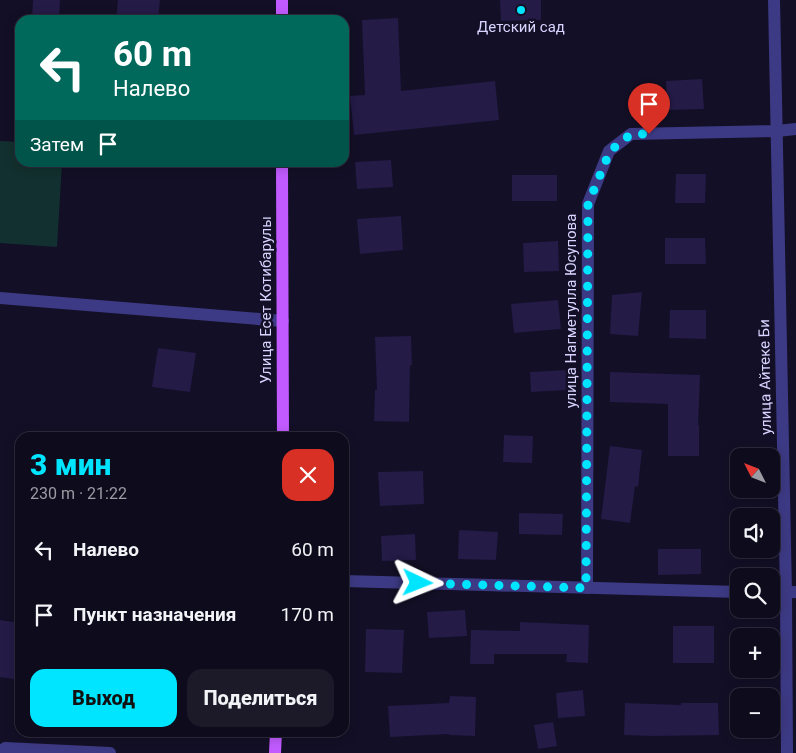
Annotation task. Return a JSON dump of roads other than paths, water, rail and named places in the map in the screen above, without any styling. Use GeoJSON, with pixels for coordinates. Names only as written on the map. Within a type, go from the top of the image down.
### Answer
{"type":"FeatureCollection","features":[{"type":"Feature","properties":{"kind":"main road"},"geometry":{"type":"LineString","coordinates":[[282,0],[282,15]]}},
{"type":"Feature","properties":{"kind":"main road","name":"Улица Есет Котибарулы"},"geometry":{"type":"LineString","coordinates":[[282,167],[283,432]]}},
{"type":"Feature","properties":{"kind":"main road"},"geometry":{"type":"LineString","coordinates":[[275,753],[276,737]]}},
{"type":"Feature","properties":{"kind":"street","name":"улица Айтеке Би"},"geometry":{"type":"LineString","coordinates":[[774,0],[791,593],[787,753]]}},
{"type":"Feature","properties":{"kind":"street","name":"улица Нагметулла Юсупова"},"geometry":{"type":"LineString","coordinates":[[586,588],[588,204],[610,151],[631,134],[777,131],[796,128]]}},
{"type":"Feature","properties":{"kind":"street"},"geometry":{"type":"LineString","coordinates":[[0,298],[283,321]]}},
{"type":"Feature","properties":{"kind":"street"},"geometry":{"type":"LineString","coordinates":[[349,581],[730,592]]}},
{"type":"Feature","properties":{"kind":"street"},"geometry":{"type":"LineString","coordinates":[[2,748],[110,753]]}},
{"type":"Feature","properties":{"kind":"place","name":"Детский сад"},"geometry":{"type":"Point","coordinates":[521,10]}}]}
